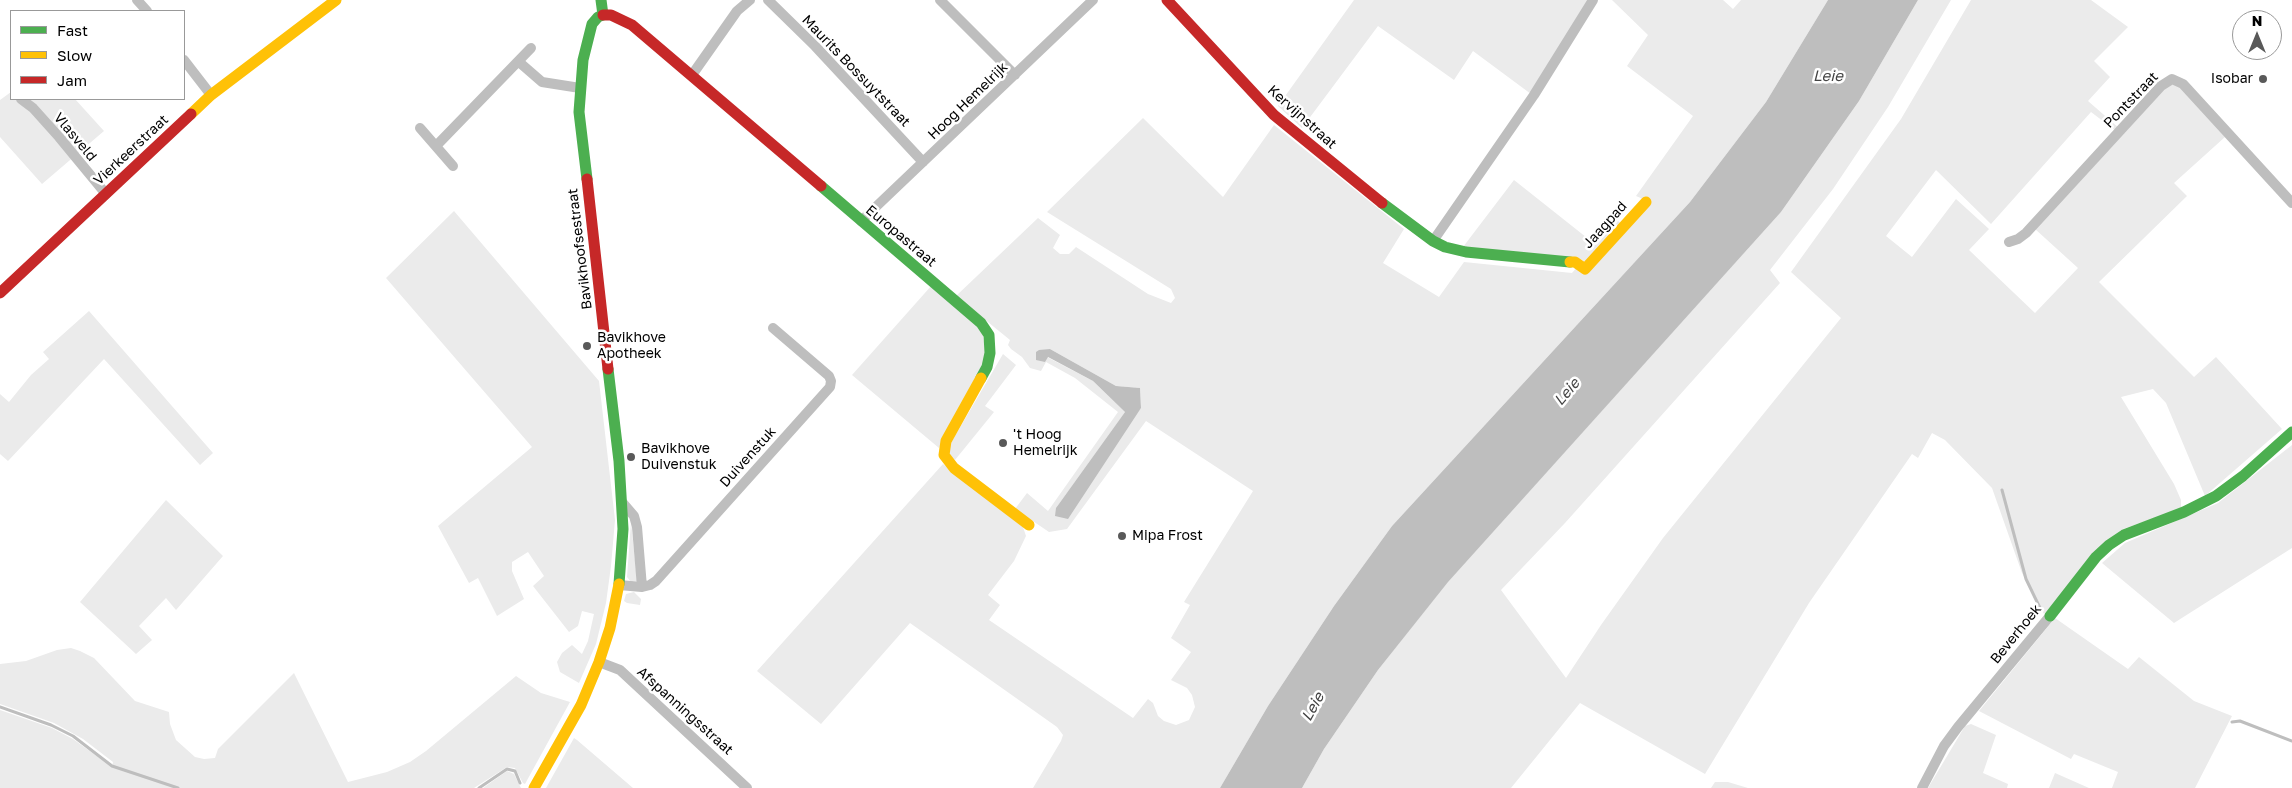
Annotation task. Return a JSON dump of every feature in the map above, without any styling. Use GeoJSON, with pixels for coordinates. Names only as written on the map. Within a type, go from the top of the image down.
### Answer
{"type":"FeatureCollection","features":[{"type":"Feature","properties":{"kind":"street"},"geometry":{"type":"LineString","coordinates":[[137,0],[146,10]]}},
{"type":"Feature","properties":{"kind":"street","name":"Vierkeerstraat"},"geometry":{"type":"LineString","coordinates":[[0,293],[211,95],[336,0]]}},
{"type":"Feature","properties":{"kind":"street"},"geometry":{"type":"LineString","coordinates":[[601,0],[603,15]]}},
{"type":"Feature","properties":{"kind":"street"},"geometry":{"type":"LineString","coordinates":[[692,75],[742,0]]}},
{"type":"Feature","properties":{"kind":"street"},"geometry":{"type":"LineString","coordinates":[[737,10],[750,0]]}},
{"type":"Feature","properties":{"kind":"street","name":"Maurits Bossuytstraat"},"geometry":{"type":"LineString","coordinates":[[768,0],[815,46],[923,162]]}},
{"type":"Feature","properties":{"kind":"street"},"geometry":{"type":"LineString","coordinates":[[940,0],[1015,75]]}},
{"type":"Feature","properties":{"kind":"street","name":"Hoog Hemelrijk"},"geometry":{"type":"LineString","coordinates":[[861,221],[1093,0]]}},
{"type":"Feature","properties":{"kind":"street","name":"Kervijnstraat"},"geometry":{"type":"LineString","coordinates":[[1167,0],[1274,115],[1324,158],[1433,241],[1458,251],[1575,262],[1586,268]]}},
{"type":"Feature","properties":{"kind":"street"},"geometry":{"type":"LineString","coordinates":[[1433,241],[1534,95],[1593,0]]}},
{"type":"Feature","properties":{"kind":"street","name":"Europastraat"},"geometry":{"type":"LineString","coordinates":[[603,15],[611,15],[632,25],[981,324],[989,335],[990,353],[987,367],[946,441],[944,455],[954,468],[1029,526]]}},
{"type":"Feature","properties":{"kind":"street","name":"Bavikhoofsestraat"},"geometry":{"type":"LineString","coordinates":[[534,788],[581,705],[600,662],[610,628],[619,585],[623,529],[622,502],[608,355],[581,138],[580,88],[588,32],[594,20],[603,15]]}},
{"type":"Feature","properties":{"kind":"street"},"geometry":{"type":"LineString","coordinates":[[436,146],[531,48]]}},
{"type":"Feature","properties":{"kind":"street"},"geometry":{"type":"LineString","coordinates":[[185,61],[211,95]]}},
{"type":"Feature","properties":{"kind":"street"},"geometry":{"type":"LineString","coordinates":[[519,62],[542,82],[580,88]]}},
{"type":"Feature","properties":{"kind":"street","name":"Pontstraat"},"geometry":{"type":"LineString","coordinates":[[2009,242],[2018,239],[2026,233],[2161,86],[2172,79],[2184,84],[2292,204]]}},
{"type":"Feature","properties":{"kind":"street","name":"Vlasveld"},"geometry":{"type":"LineString","coordinates":[[22,100],[59,137],[106,194]]}},
{"type":"Feature","properties":{"kind":"street"},"geometry":{"type":"LineString","coordinates":[[420,128],[453,166]]}},
{"type":"Feature","properties":{"kind":"street","name":"Jaagpad"},"geometry":{"type":"LineString","coordinates":[[1586,268],[1646,202]]}},
{"type":"Feature","properties":{"kind":"street","name":"Duivenstuk"},"geometry":{"type":"LineString","coordinates":[[642,587],[650,585],[656,580],[830,386],[829,376],[773,328]]}},
{"type":"Feature","properties":{"kind":"street","name":"Beverhoek"},"geometry":{"type":"LineString","coordinates":[[1922,788],[1944,746],[1958,727],[2104,548],[2124,535],[2184,512],[2216,496],[2244,476],[2292,432]]}},
{"type":"Feature","properties":{"kind":"street","name":"Bavikhoofsestraat"},"geometry":{"type":"LineString","coordinates":[[622,502],[634,516],[637,527],[642,587]]}},
{"type":"Feature","properties":{"kind":"street"},"geometry":{"type":"LineString","coordinates":[[619,585],[642,587]]}},
{"type":"Feature","properties":{"kind":"street","name":"Afspanningsstraat"},"geometry":{"type":"LineString","coordinates":[[600,662],[620,670],[747,788]]}},
{"type":"Feature","properties":{"kind":"shaded area"},"geometry":{"type":"Polygon","coordinates":[[[1354,0],[1589,0],[1531,94],[1473,51],[1454,80],[1378,26],[1302,128],[1278,106],[1354,0]]]}},
{"type":"Feature","properties":{"kind":"shaded area"},"geometry":{"type":"Polygon","coordinates":[[[1612,0],[1723,0],[1733,9],[1741,0],[1828,0],[1766,102],[1690,202],[1392,526],[1334,606],[1268,706],[1220,788],[1033,788],[1063,735],[1057,727],[910,623],[821,724],[757,671],[943,464],[1023,527],[1026,536],[1014,561],[988,595],[1000,605],[989,620],[1133,718],[1148,699],[1153,703],[1158,716],[1164,721],[1176,725],[1189,720],[1195,707],[1192,695],[1187,688],[1171,680],[1191,652],[1171,638],[1190,605],[1184,602],[1253,491],[1146,421],[1067,529],[1049,532],[1015,509],[1027,493],[1048,511],[1118,412],[1075,378],[1046,362],[1041,371],[1030,368],[1022,357],[1008,345],[1010,340],[956,296],[1038,218],[1060,235],[1053,248],[1060,254],[1069,254],[1076,247],[1148,294],[1171,303],[1175,298],[1171,289],[1047,212],[1143,118],[1223,197],[1274,125],[1404,229],[1383,263],[1439,297],[1464,262],[1572,273],[1583,260],[1463,247],[1514,180],[1596,245],[1618,221],[1622,224],[1643,199],[1636,196],[1693,116],[1627,66],[1648,35],[1612,0]],[[1050,349],[1047,357],[1093,381],[1125,412],[1056,508],[1141,408],[1140,388],[1116,386],[1050,349]]]}},
{"type":"Feature","properties":{"kind":"shaded area"},"geometry":{"type":"Polygon","coordinates":[[[1918,0],[1951,0],[1888,107],[1833,189],[1770,270],[1780,283],[1565,523],[1501,590],[1566,678],[1663,538],[1841,318],[1791,272],[1901,119],[1971,0],[2091,0],[2128,27],[2094,61],[2110,77],[2088,101],[2119,128],[2116,131],[2091,112],[1991,224],[1936,170],[1886,236],[1912,257],[1956,199],[1989,229],[1969,250],[2035,313],[2078,268],[2035,229],[2168,84],[2180,85],[2225,137],[2174,183],[2187,196],[2099,282],[2194,377],[2216,357],[2282,429],[2205,496],[2166,403],[2153,389],[2121,397],[2174,484],[2181,500],[2181,509],[2123,529],[2044,614],[2022,573],[1992,488],[1945,440],[1932,433],[1918,458],[1912,454],[1809,603],[1705,774],[1580,703],[1511,788],[1302,788],[1324,749],[1378,670],[1448,581],[1781,212],[1859,101],[1918,0]]]}},
{"type":"Feature","properties":{"kind":"shaded area"},"geometry":{"type":"Polygon","coordinates":[[[10,93],[10,100],[76,100],[104,131],[42,184],[0,137],[0,100],[10,93]]]}},
{"type":"Feature","properties":{"kind":"shaded area"},"geometry":{"type":"Polygon","coordinates":[[[454,211],[599,381],[615,520],[606,603],[596,644],[579,683],[560,672],[557,662],[562,653],[572,645],[582,654],[588,641],[594,614],[582,611],[578,626],[569,632],[533,586],[544,576],[528,552],[512,562],[512,571],[524,599],[497,616],[478,578],[469,583],[438,526],[532,447],[386,278],[454,211]]]}},
{"type":"Feature","properties":{"kind":"shaded area"},"geometry":{"type":"Polygon","coordinates":[[[932,285],[977,326],[983,335],[986,357],[939,448],[852,375],[932,285]]]}},
{"type":"Feature","properties":{"kind":"shaded area"},"geometry":{"type":"Polygon","coordinates":[[[89,311],[213,453],[200,465],[104,359],[8,461],[0,454],[0,394],[9,402],[31,375],[49,359],[43,352],[89,311]]]}},
{"type":"Feature","properties":{"kind":"shaded area"},"geometry":{"type":"Polygon","coordinates":[[[1003,354],[1016,365],[985,406],[994,412],[955,460],[945,453],[1003,354]]]}},
{"type":"Feature","properties":{"kind":"shaded area"},"geometry":{"type":"Polygon","coordinates":[[[2292,445],[2292,548],[2174,623],[2102,563],[2125,543],[2218,503],[2292,445]]]}},
{"type":"Feature","properties":{"kind":"shaded area"},"geometry":{"type":"Polygon","coordinates":[[[166,500],[223,556],[176,610],[166,598],[139,626],[152,640],[136,654],[80,602],[166,500]]]}},
{"type":"Feature","properties":{"kind":"shaded area"},"geometry":{"type":"Polygon","coordinates":[[[631,521],[637,581],[631,582],[627,577],[631,521]]]}},
{"type":"Feature","properties":{"kind":"shaded area"},"geometry":{"type":"Polygon","coordinates":[[[634,592],[641,599],[640,605],[624,601],[626,594],[634,592]]]}},
{"type":"Feature","properties":{"kind":"shaded area"},"geometry":{"type":"Polygon","coordinates":[[[2055,618],[2128,669],[2139,657],[2194,701],[2232,716],[2195,788],[2112,788],[2118,772],[2074,754],[2071,759],[1979,711],[2055,618]]]}},
{"type":"Feature","properties":{"kind":"shaded area"},"geometry":{"type":"Polygon","coordinates":[[[71,648],[94,658],[135,701],[169,712],[170,724],[176,740],[195,757],[204,759],[215,758],[218,749],[294,673],[348,782],[387,772],[410,762],[426,751],[516,676],[541,693],[570,702],[525,784],[515,768],[507,767],[474,788],[0,788],[0,710],[52,728],[73,739],[112,767],[113,762],[83,739],[54,723],[0,704],[0,664],[26,661],[57,650],[71,648]]]}},
{"type":"Feature","properties":{"kind":"shaded area"},"geometry":{"type":"Polygon","coordinates":[[[1971,724],[1996,735],[1983,773],[2008,784],[2007,788],[1928,788],[1965,726],[1971,724]]]}},
{"type":"Feature","properties":{"kind":"shaded area"},"geometry":{"type":"Polygon","coordinates":[[[574,738],[577,740],[633,788],[546,788],[574,738]]]}},
{"type":"Feature","properties":{"kind":"shaded area"},"geometry":{"type":"Polygon","coordinates":[[[507,771],[514,774],[521,788],[483,788],[507,771]]]}},
{"type":"Feature","properties":{"kind":"shaded area"},"geometry":{"type":"Polygon","coordinates":[[[2055,773],[2089,788],[2049,788],[2055,773]]]}},
{"type":"Feature","properties":{"kind":"shaded area"},"geometry":{"type":"Polygon","coordinates":[[[1715,782],[1728,782],[1748,788],[1711,788],[1715,782]]]}},
{"type":"Feature","properties":{"kind":"water","name":"Leie"},"geometry":{"type":"Polygon","coordinates":[[[1828,0],[1918,0],[1859,101],[1781,212],[1448,582],[1378,670],[1324,749],[1302,788],[1220,788],[1268,706],[1334,606],[1392,526],[1690,202],[1766,102],[1828,0]]]}},
{"type":"Feature","properties":{"kind":"water"},"geometry":{"type":"Polygon","coordinates":[[[1050,349],[1116,386],[1140,388],[1141,408],[1068,519],[1055,516],[1056,508],[1125,412],[1093,381],[1048,357],[1045,362],[1036,360],[1036,352],[1050,349]]]}},
{"type":"Feature","properties":{"kind":"waterway"},"geometry":{"type":"LineString","coordinates":[[2002,490],[2026,579],[2040,608]]}},
{"type":"Feature","properties":{"kind":"waterway"},"geometry":{"type":"LineString","coordinates":[[0,707],[51,725],[73,736],[112,766],[178,788]]}},
{"type":"Feature","properties":{"kind":"waterway"},"geometry":{"type":"LineString","coordinates":[[2232,722],[2240,721],[2292,741]]}},
{"type":"Feature","properties":{"kind":"waterway"},"geometry":{"type":"LineString","coordinates":[[479,788],[507,769],[515,771],[520,783]]}},
{"type":"Feature","properties":{"kind":"traffic: fast"},"geometry":{"type":"LineString","coordinates":[[587,179],[579,112],[583,60],[592,24],[598,17],[603,15],[601,0]]}},
{"type":"Feature","properties":{"kind":"traffic: fast"},"geometry":{"type":"LineString","coordinates":[[821,186],[981,323],[989,335],[990,353],[987,367],[981,378]]}},
{"type":"Feature","properties":{"kind":"traffic: fast"},"geometry":{"type":"LineString","coordinates":[[1382,203],[1433,241],[1445,247],[1466,252],[1570,262]]}},
{"type":"Feature","properties":{"kind":"traffic: fast"},"geometry":{"type":"LineString","coordinates":[[608,369],[619,461],[623,529],[619,584]]}},
{"type":"Feature","properties":{"kind":"traffic: fast"},"geometry":{"type":"LineString","coordinates":[[2050,616],[2096,557],[2109,545],[2124,535],[2184,512],[2216,496],[2243,476],[2292,432]]}},
{"type":"Feature","properties":{"kind":"traffic: slow"},"geometry":{"type":"LineString","coordinates":[[191,114],[211,95],[336,0]]}},
{"type":"Feature","properties":{"kind":"traffic: slow"},"geometry":{"type":"LineString","coordinates":[[1570,262],[1575,262],[1585,269],[1646,202]]}},
{"type":"Feature","properties":{"kind":"traffic: slow"},"geometry":{"type":"LineString","coordinates":[[981,378],[946,441],[944,455],[954,468],[1029,525]]}},
{"type":"Feature","properties":{"kind":"traffic: slow"},"geometry":{"type":"LineString","coordinates":[[534,788],[581,705],[599,662],[610,628],[619,584]]}},
{"type":"Feature","properties":{"kind":"traffic: jam"},"geometry":{"type":"LineString","coordinates":[[1167,0],[1274,115],[1382,203]]}},
{"type":"Feature","properties":{"kind":"traffic: jam"},"geometry":{"type":"LineString","coordinates":[[603,15],[611,15],[632,25],[821,186]]}},
{"type":"Feature","properties":{"kind":"traffic: jam"},"geometry":{"type":"LineString","coordinates":[[0,293],[191,114]]}},
{"type":"Feature","properties":{"kind":"traffic: jam"},"geometry":{"type":"LineString","coordinates":[[587,179],[608,369]]}},
{"type":"Feature","properties":{"kind":"place","name":"Isobar"},"geometry":{"type":"Point","coordinates":[2263,79]}},
{"type":"Feature","properties":{"kind":"place","name":"Bavikhove Apotheek"},"geometry":{"type":"Point","coordinates":[587,346]}},
{"type":"Feature","properties":{"kind":"place","name":"'t Hoog Hemelrijk"},"geometry":{"type":"Point","coordinates":[1003,443]}},
{"type":"Feature","properties":{"kind":"place","name":"Bavikhove Duivenstuk"},"geometry":{"type":"Point","coordinates":[631,457]}},
{"type":"Feature","properties":{"kind":"place","name":"Mipa Frost"},"geometry":{"type":"Point","coordinates":[1122,536]}}]}
